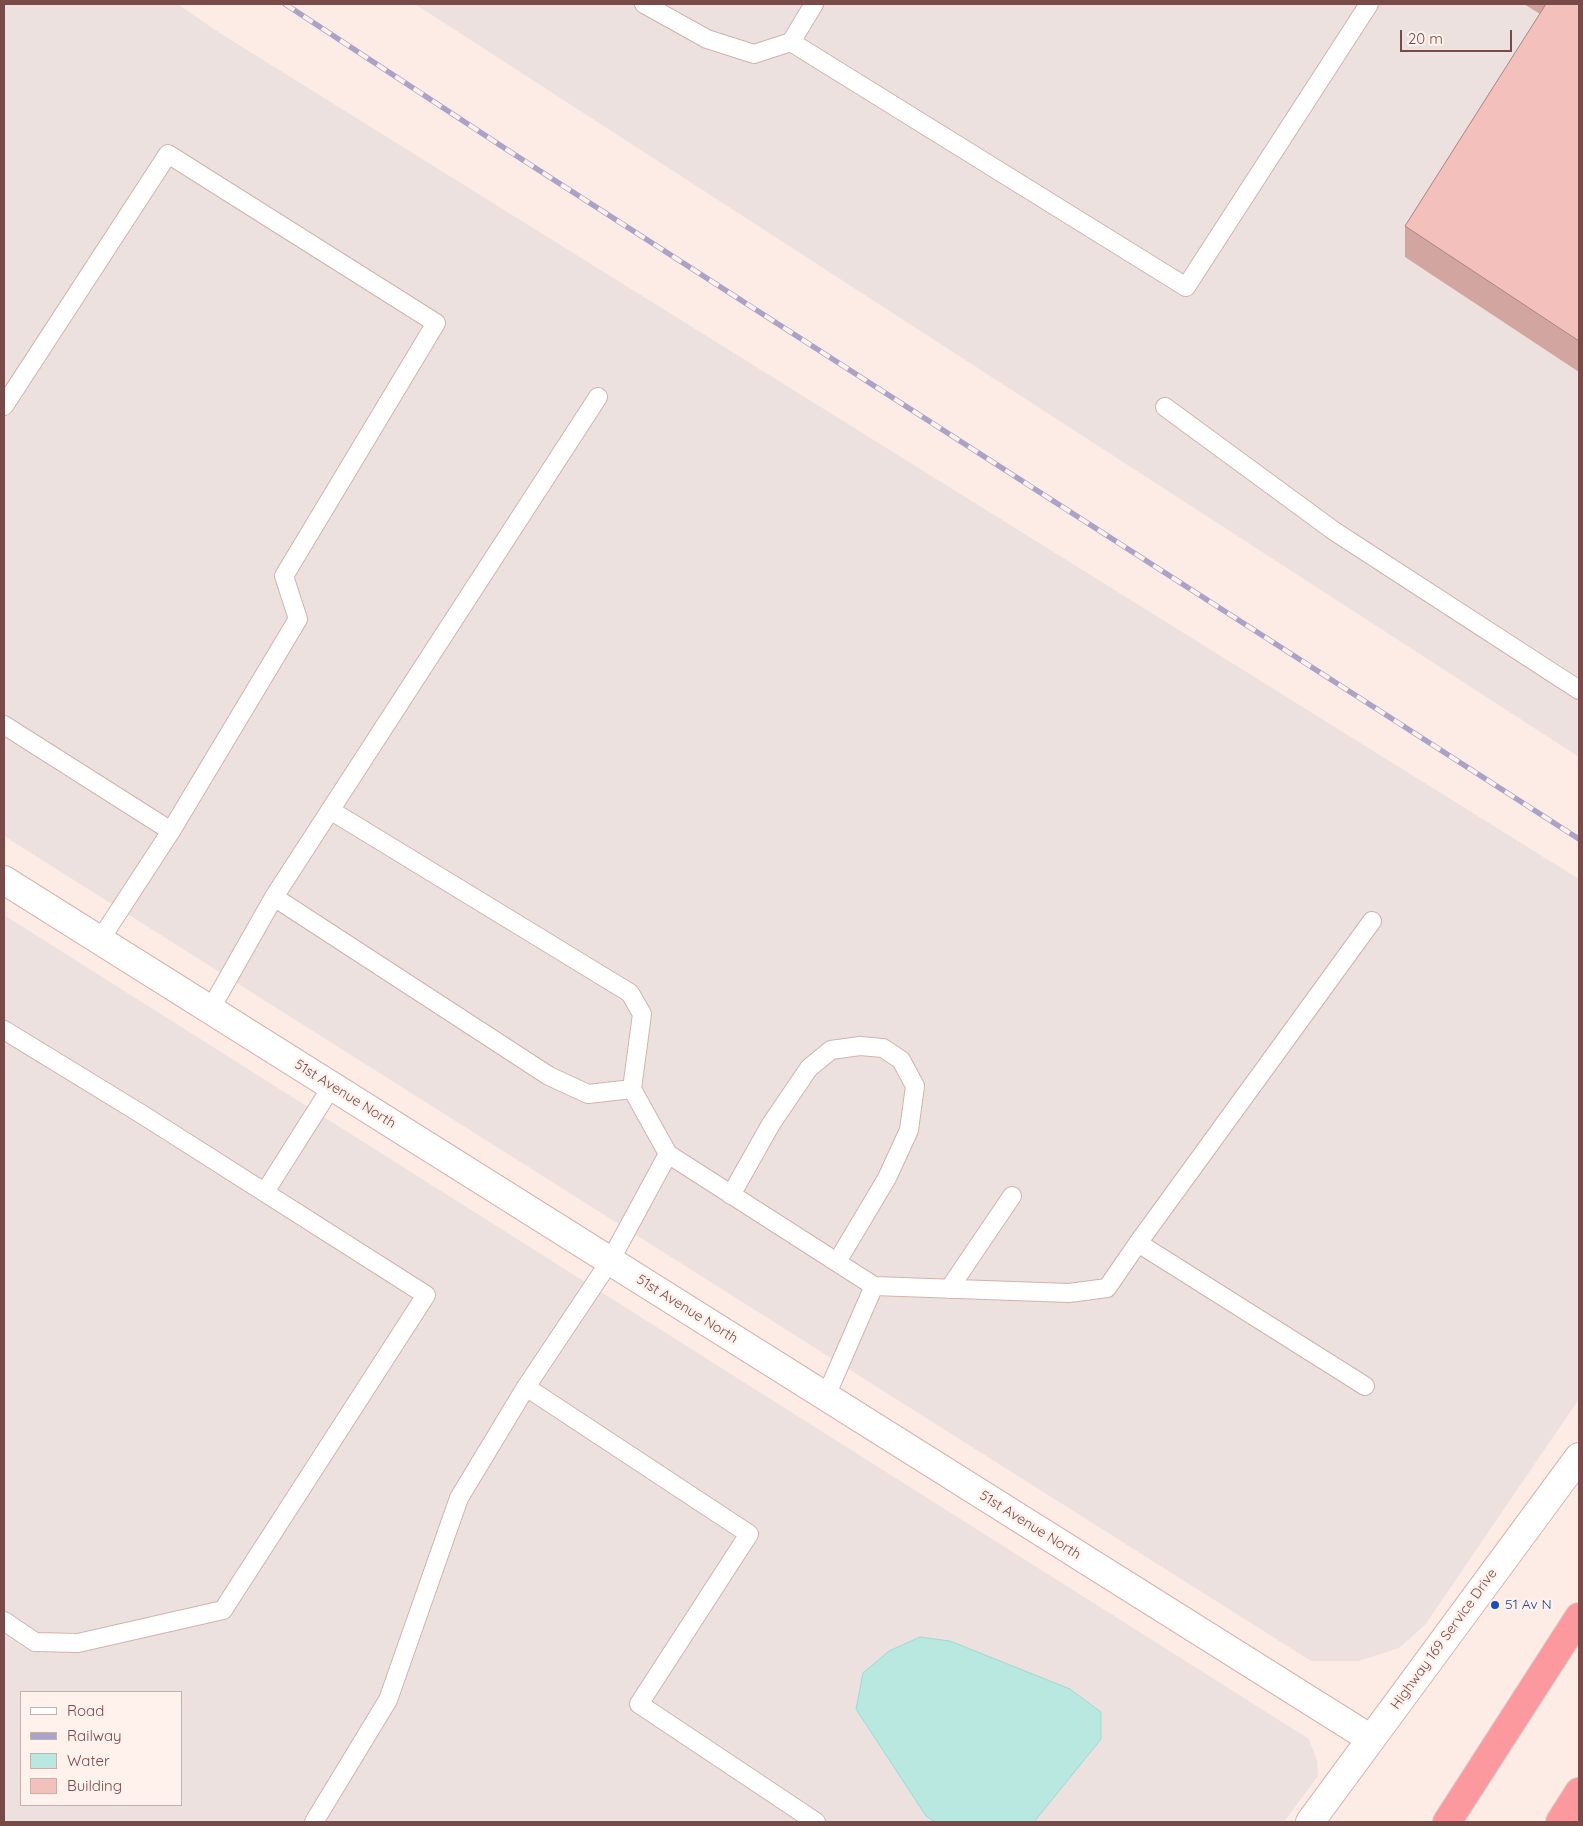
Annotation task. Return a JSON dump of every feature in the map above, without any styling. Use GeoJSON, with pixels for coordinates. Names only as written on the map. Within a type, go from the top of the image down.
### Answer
{"type":"FeatureCollection","features":[{"type":"Feature","properties":{"kind":"highway"},"geometry":{"type":"LineString","coordinates":[[1447,1822],[1579,1617]]}},
{"type":"Feature","properties":{"kind":"highway"},"geometry":{"type":"LineString","coordinates":[[1560,1822],[1579,1792]]}},
{"type":"Feature","properties":{"kind":"street","name":"51st Avenue North"},"geometry":{"type":"LineString","coordinates":[[4,880],[1371,1739]]}},
{"type":"Feature","properties":{"kind":"street","name":"Highway 169 Service Drive"},"geometry":{"type":"LineString","coordinates":[[1310,1822],[1579,1457]]}},
{"type":"Feature","properties":{"kind":"lane"},"geometry":{"type":"LineString","coordinates":[[644,4],[707,39],[754,54],[791,42],[814,4]]}},
{"type":"Feature","properties":{"kind":"lane"},"geometry":{"type":"LineString","coordinates":[[791,42],[1186,287],[1369,4]]}},
{"type":"Feature","properties":{"kind":"lane"},"geometry":{"type":"LineString","coordinates":[[4,406],[168,154],[436,323],[284,576],[298,619],[171,831],[100,940]]}},
{"type":"Feature","properties":{"kind":"lane"},"geometry":{"type":"LineString","coordinates":[[210,1010],[274,897],[598,397]]}},
{"type":"Feature","properties":{"kind":"lane"},"geometry":{"type":"LineString","coordinates":[[1165,407],[1334,530],[1579,690]]}},
{"type":"Feature","properties":{"kind":"lane"},"geometry":{"type":"LineString","coordinates":[[4,725],[171,831]]}},
{"type":"Feature","properties":{"kind":"lane"},"geometry":{"type":"LineString","coordinates":[[330,810],[630,993],[642,1014],[632,1089],[668,1154],[874,1286],[1069,1293],[1107,1288],[1372,921]]}},
{"type":"Feature","properties":{"kind":"lane"},"geometry":{"type":"LineString","coordinates":[[274,897],[549,1076],[588,1094],[632,1089]]}},
{"type":"Feature","properties":{"kind":"lane"},"geometry":{"type":"LineString","coordinates":[[4,1030],[265,1192],[426,1295],[223,1610],[78,1643],[35,1642],[4,1622]]}},
{"type":"Feature","properties":{"kind":"lane"},"geometry":{"type":"LineString","coordinates":[[731,1195],[771,1124],[809,1068],[831,1050],[860,1046],[883,1048],[902,1060],[915,1086],[909,1130],[887,1178],[837,1262]]}},
{"type":"Feature","properties":{"kind":"lane"},"geometry":{"type":"LineString","coordinates":[[265,1192],[332,1086]]}},
{"type":"Feature","properties":{"kind":"lane"},"geometry":{"type":"LineString","coordinates":[[314,1822],[388,1700],[459,1498],[526,1387],[610,1261],[668,1154]]}},
{"type":"Feature","properties":{"kind":"lane"},"geometry":{"type":"LineString","coordinates":[[949,1289],[1012,1196]]}},
{"type":"Feature","properties":{"kind":"lane"},"geometry":{"type":"LineString","coordinates":[[1138,1243],[1365,1386]]}},
{"type":"Feature","properties":{"kind":"lane"},"geometry":{"type":"LineString","coordinates":[[826,1396],[874,1286]]}},
{"type":"Feature","properties":{"kind":"lane"},"geometry":{"type":"LineString","coordinates":[[526,1387],[749,1534],[640,1704],[816,1822]]}},
{"type":"Feature","properties":{"kind":"shaded area"},"geometry":{"type":"Polygon","coordinates":[[[4,4],[178,4],[215,30],[1579,879],[1579,1399],[1425,1625],[1399,1648],[1359,1661],[1311,1661],[4,836],[4,4]]]}},
{"type":"Feature","properties":{"kind":"shaded area"},"geometry":{"type":"Polygon","coordinates":[[[415,4],[1579,4],[1579,757],[415,4]]]}},
{"type":"Feature","properties":{"kind":"shaded area"},"geometry":{"type":"Polygon","coordinates":[[[4,915],[1309,1739],[1317,1760],[1318,1776],[1284,1822],[4,1822],[4,915]]]}},
{"type":"Feature","properties":{"kind":"water"},"geometry":{"type":"Polygon","coordinates":[[[920,1637],[950,1641],[1070,1689],[1101,1712],[1101,1739],[1034,1822],[935,1822],[926,1816],[856,1709],[863,1673],[889,1651],[920,1637]]]}},
{"type":"Feature","properties":{"kind":"building"},"geometry":{"type":"Polygon","coordinates":[[[1546,4],[1579,4],[1579,341],[1405,226],[1546,4]]]}},
{"type":"Feature","properties":{"kind":"railway"},"geometry":{"type":"LineString","coordinates":[[285,4],[509,151],[1579,839]]}},
{"type":"Feature","properties":{"kind":"place","name":"51 Av N"},"geometry":{"type":"Point","coordinates":[1495,1605]}}]}
